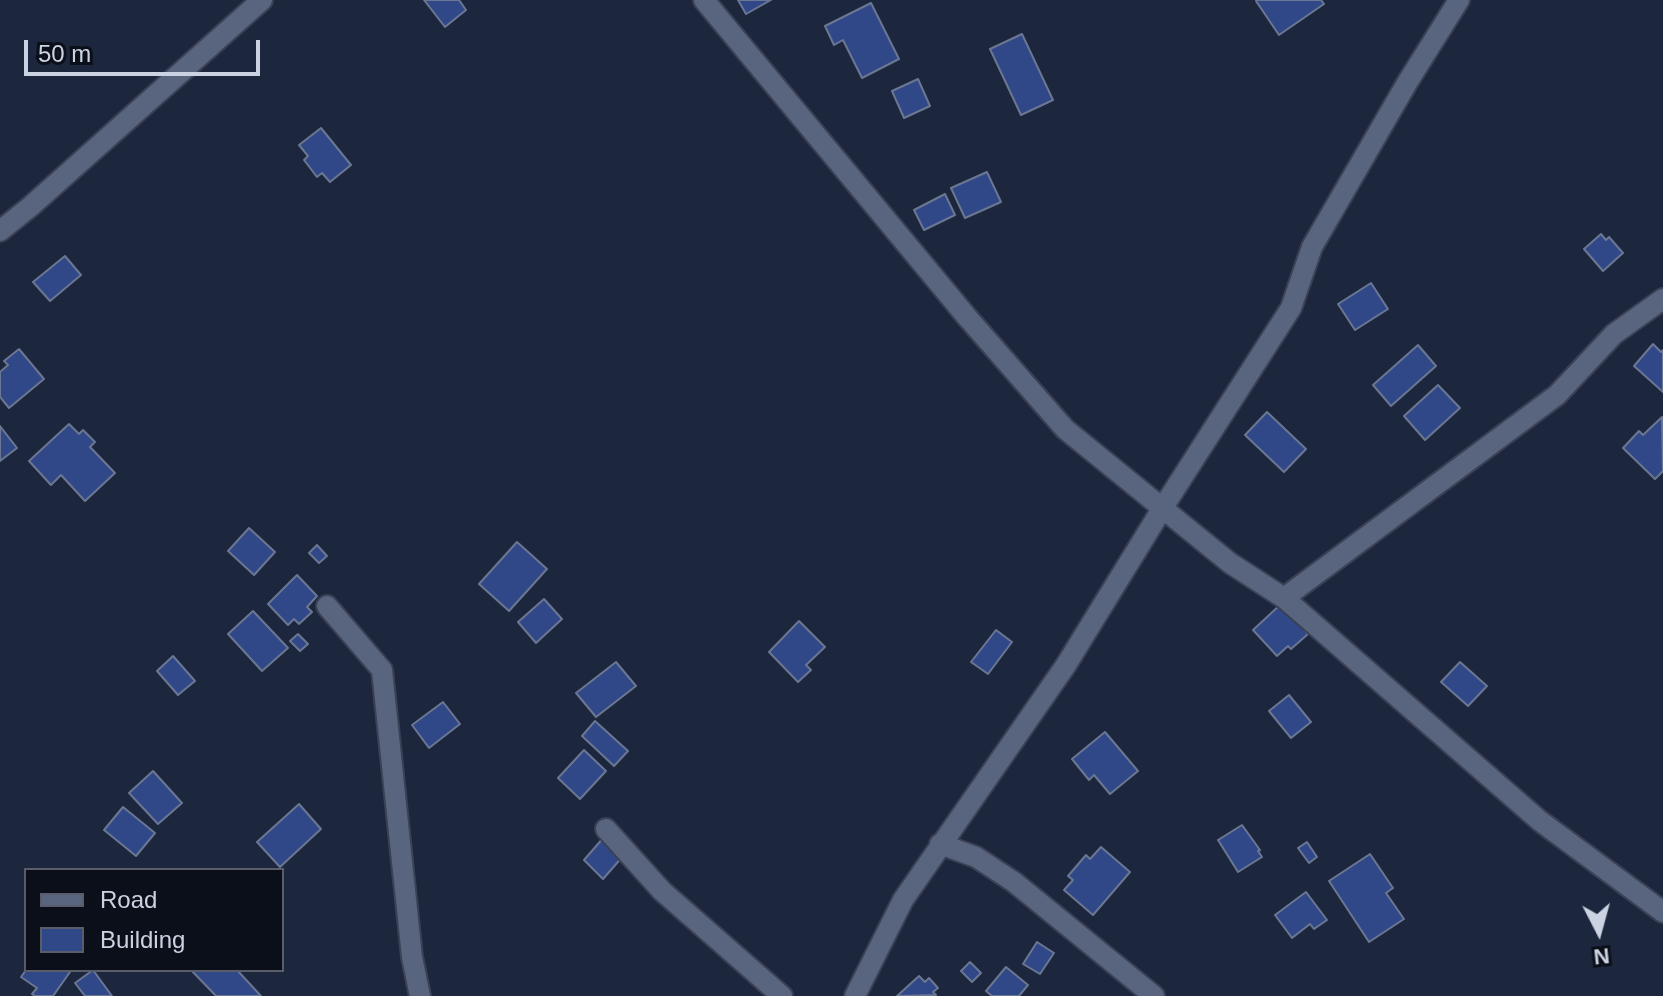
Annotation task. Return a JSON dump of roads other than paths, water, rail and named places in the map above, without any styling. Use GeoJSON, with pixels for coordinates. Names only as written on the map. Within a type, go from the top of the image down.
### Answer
{"type":"FeatureCollection","features":[{"type":"Feature","properties":{"kind":"street"},"geometry":{"type":"LineString","coordinates":[[0,231],[262,0]]}},
{"type":"Feature","properties":{"kind":"street"},"geometry":{"type":"LineString","coordinates":[[704,0],[967,317],[1065,429],[1230,563],[1284,598],[1540,821],[1663,912]]}},
{"type":"Feature","properties":{"kind":"street"},"geometry":{"type":"LineString","coordinates":[[862,992],[903,900],[1066,665],[1291,308],[1312,247],[1459,0]]}},
{"type":"Feature","properties":{"kind":"street"},"geometry":{"type":"LineString","coordinates":[[1284,598],[1557,395],[1614,334],[1663,299]]}},
{"type":"Feature","properties":{"kind":"street"},"geometry":{"type":"LineString","coordinates":[[327,606],[382,670],[412,957],[420,996]]}},
{"type":"Feature","properties":{"kind":"street"},"geometry":{"type":"LineString","coordinates":[[606,829],[662,891],[782,996]]}},
{"type":"Feature","properties":{"kind":"street"},"geometry":{"type":"LineString","coordinates":[[940,844],[976,857],[1014,882],[1154,996]]}}]}
